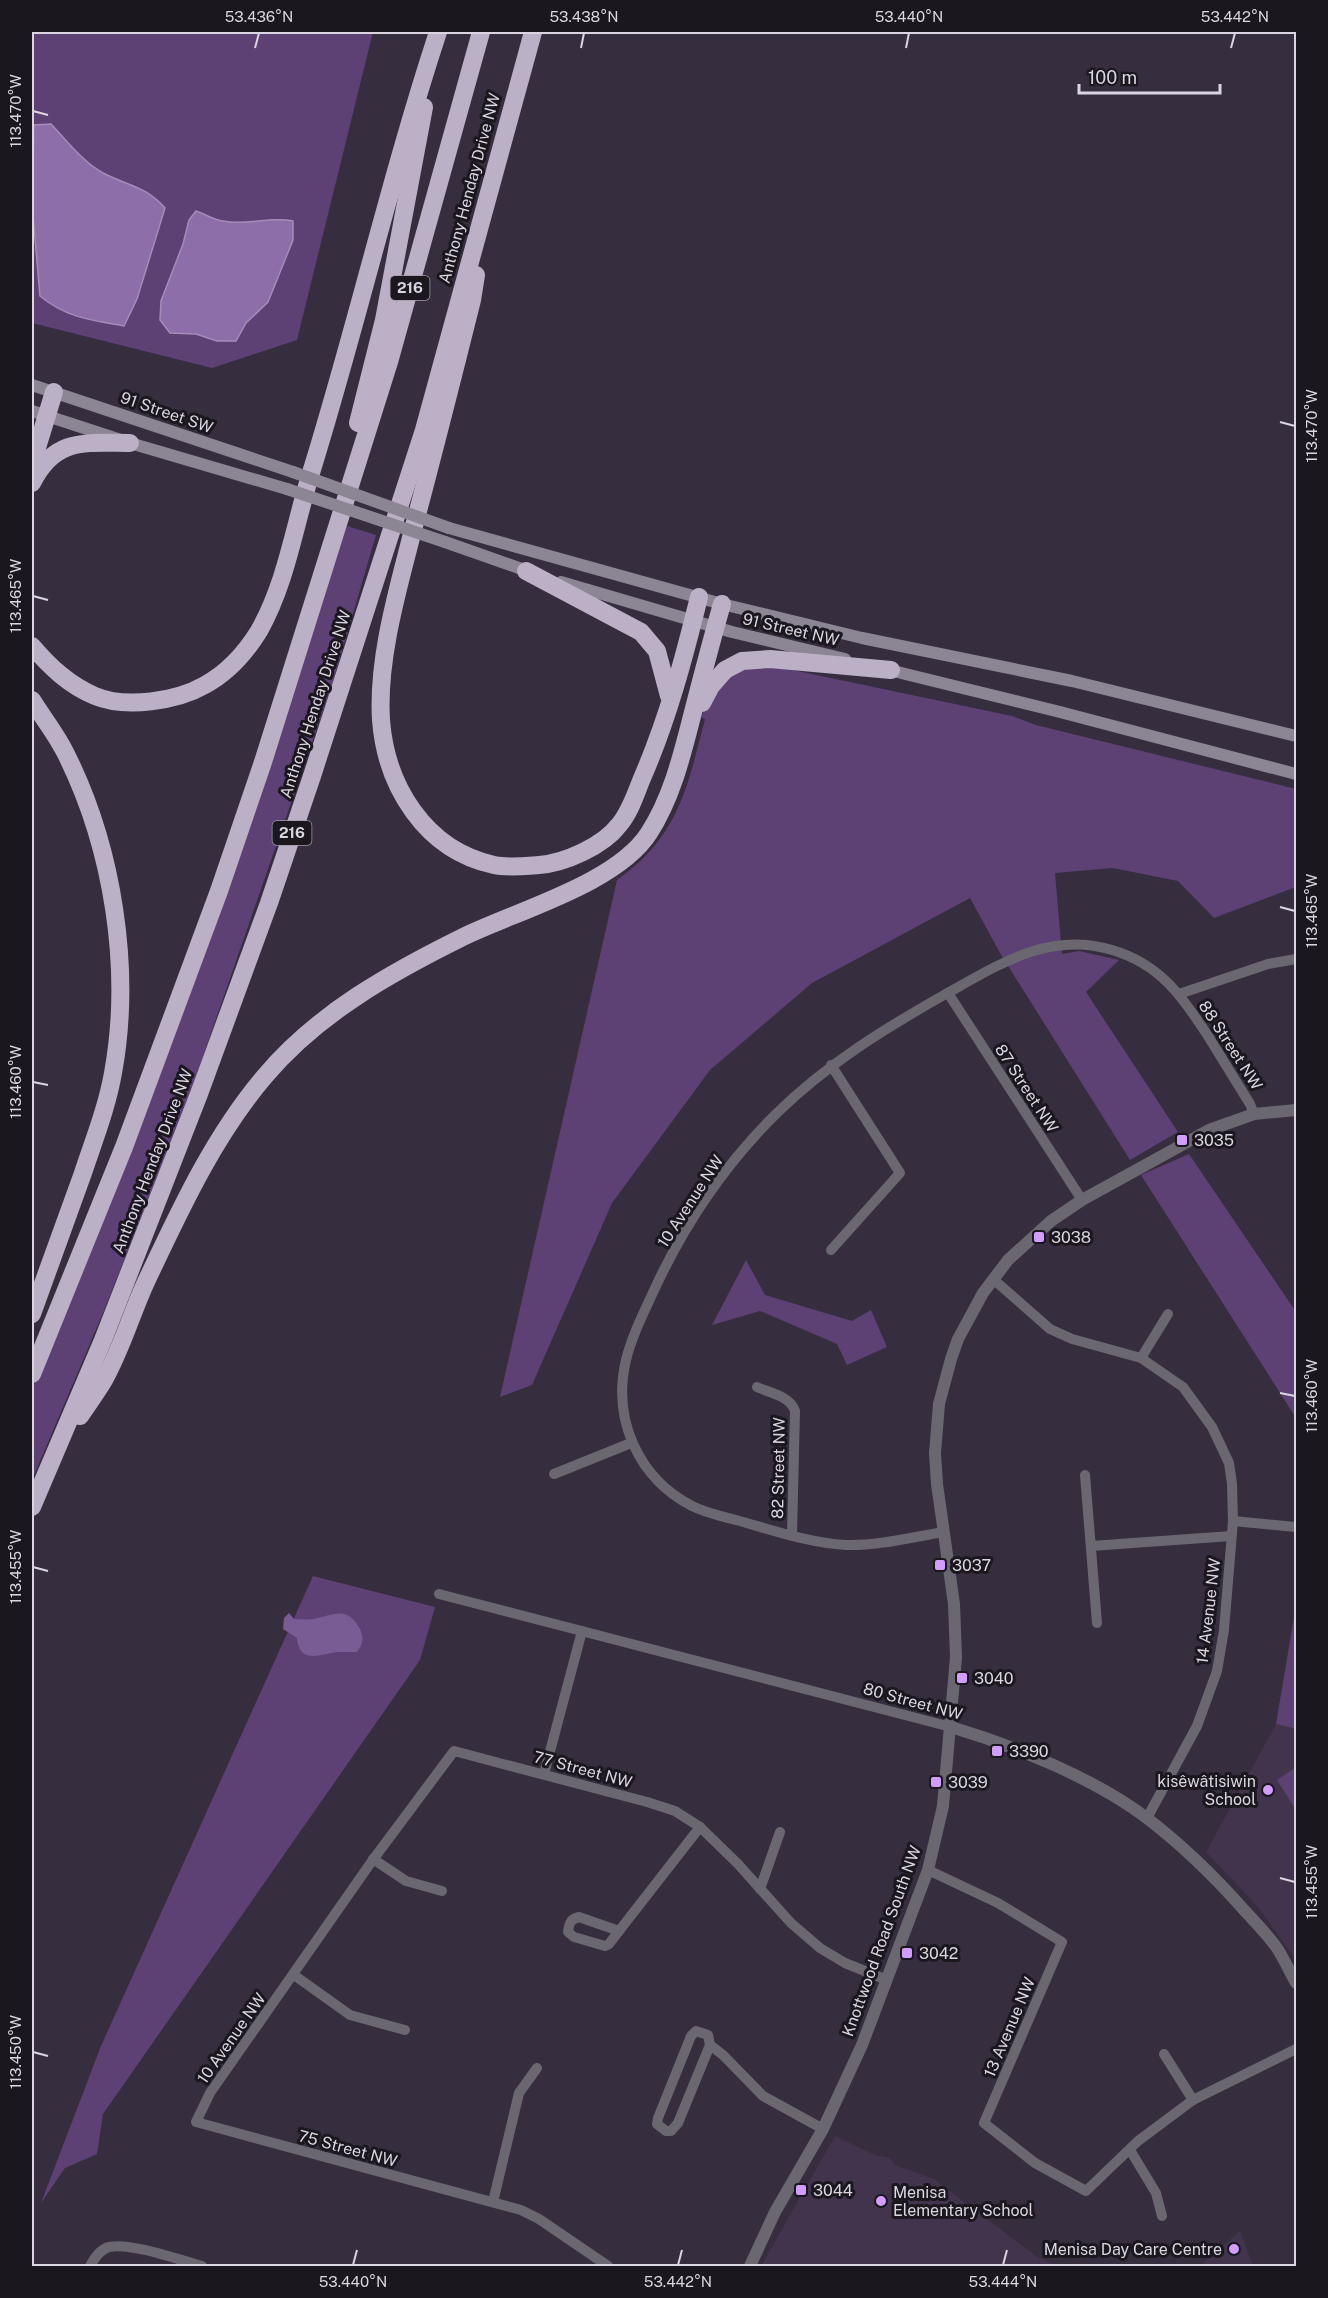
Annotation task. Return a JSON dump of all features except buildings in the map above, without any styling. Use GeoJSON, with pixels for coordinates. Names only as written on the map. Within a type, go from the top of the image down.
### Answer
{"type":"FeatureCollection","features":[{"type":"Feature","properties":{"kind":"highway"},"geometry":{"type":"LineString","coordinates":[[334,543],[350,454],[390,291],[438,32]]}},
{"type":"Feature","properties":{"kind":"highway"},"geometry":{"type":"LineString","coordinates":[[32,646],[49,666],[69,682],[97,697],[122,702],[149,702],[204,686],[227,670],[245,651],[259,631],[284,574],[300,509],[329,414],[414,105],[438,32]]}},
{"type":"Feature","properties":{"kind":"highway","name":"Anthony Henday Drive NW"},"geometry":{"type":"LineString","coordinates":[[32,1374],[124,1147],[215,902],[263,762],[334,543],[389,362],[481,32]]}},
{"type":"Feature","properties":{"kind":"highway","name":"Anthony Henday Drive NW"},"geometry":{"type":"LineString","coordinates":[[32,1507],[151,1219],[269,903],[385,556],[424,430],[533,32]]}},
{"type":"Feature","properties":{"kind":"highway"},"geometry":{"type":"LineString","coordinates":[[485,201],[472,300],[411,539],[388,639],[383,672],[381,719],[391,770],[413,813],[430,832],[453,848],[495,866],[553,863],[573,857],[603,840],[618,827],[629,810],[661,734],[699,597]]}},
{"type":"Feature","properties":{"kind":"highway"},"geometry":{"type":"LineString","coordinates":[[32,464],[39,413],[54,392]]}},
{"type":"Feature","properties":{"kind":"highway"},"geometry":{"type":"LineString","coordinates":[[32,483],[40,467],[55,452],[75,443],[130,443]]}},
{"type":"Feature","properties":{"kind":"highway"},"geometry":{"type":"LineString","coordinates":[[526,571],[641,632],[657,651],[665,674],[670,701]]}},
{"type":"Feature","properties":{"kind":"highway"},"geometry":{"type":"LineString","coordinates":[[57,1450],[104,1380],[145,1286],[206,1162],[233,1119],[266,1075],[331,1014],[384,978],[466,935],[597,879],[623,860],[648,835],[665,804],[686,740],[722,604]]}},
{"type":"Feature","properties":{"kind":"highway"},"geometry":{"type":"LineString","coordinates":[[686,740],[711,686],[726,669],[742,661],[770,659],[891,670]]}},
{"type":"Feature","properties":{"kind":"highway"},"geometry":{"type":"LineString","coordinates":[[32,700],[65,751],[82,787],[100,841],[116,919],[120,1000],[114,1072],[104,1113],[32,1314]]}},
{"type":"Feature","properties":{"kind":"main road","name":"91 Street SW"},"geometry":{"type":"LineString","coordinates":[[32,384],[292,472]]}},
{"type":"Feature","properties":{"kind":"main road"},"geometry":{"type":"LineString","coordinates":[[39,413],[130,443]]}},
{"type":"Feature","properties":{"kind":"main road","name":"91 Street NW"},"geometry":{"type":"LineString","coordinates":[[130,443],[287,489],[526,571],[693,621],[1060,712],[1296,774]]}},
{"type":"Feature","properties":{"kind":"main road","name":"91 Street NW"},"geometry":{"type":"LineString","coordinates":[[292,472],[449,528],[722,604],[862,638],[1072,681],[1296,736]]}},
{"type":"Feature","properties":{"kind":"street","name":"10 Avenue NW"},"geometry":{"type":"LineString","coordinates":[[623,1383],[629,1352],[651,1297],[675,1247],[700,1206],[755,1136],[792,1098],[831,1065],[887,1027],[948,993],[1026,952],[1049,946],[1075,944]]}},
{"type":"Feature","properties":{"kind":"street","name":"88 Street NW"},"geometry":{"type":"LineString","coordinates":[[1075,944],[1109,949],[1156,972],[1179,994],[1251,1104],[1254,1114]]}},
{"type":"Feature","properties":{"kind":"street","name":"88 Street NW"},"geometry":{"type":"LineString","coordinates":[[1179,994],[1269,963],[1296,959]]}},
{"type":"Feature","properties":{"kind":"street","name":"87 Street NW"},"geometry":{"type":"LineString","coordinates":[[948,993],[1082,1200]]}},
{"type":"Feature","properties":{"kind":"street"},"geometry":{"type":"LineString","coordinates":[[831,1065],[900,1173],[831,1250]]}},
{"type":"Feature","properties":{"kind":"street","name":"Knottwood Road South NW"},"geometry":{"type":"LineString","coordinates":[[750,2266],[775,2212],[823,2129],[862,2045],[928,1870],[943,1806],[956,1657],[954,1604],[935,1453],[939,1404],[958,1339],[972,1310],[993,1279],[1023,1245],[1082,1200],[1209,1130],[1254,1114],[1296,1110]]}},
{"type":"Feature","properties":{"kind":"street","name":"14 Avenue NW"},"geometry":{"type":"LineString","coordinates":[[993,1279],[1050,1329],[1072,1339],[1141,1358],[1183,1387],[1212,1427],[1229,1463],[1233,1484],[1233,1521],[1224,1630],[1212,1686],[1197,1726],[1147,1818]]}},
{"type":"Feature","properties":{"kind":"street"},"geometry":{"type":"LineString","coordinates":[[1141,1358],[1168,1314]]}},
{"type":"Feature","properties":{"kind":"street","name":"82 Street NW"},"geometry":{"type":"LineString","coordinates":[[623,1383],[623,1407],[631,1443],[655,1478],[685,1502],[723,1517],[826,1543],[852,1545],[944,1532]]}},
{"type":"Feature","properties":{"kind":"street","name":"82 Street NW"},"geometry":{"type":"LineString","coordinates":[[757,1387],[785,1398],[792,1403],[795,1411],[792,1535]]}},
{"type":"Feature","properties":{"kind":"street"},"geometry":{"type":"LineString","coordinates":[[554,1474],[631,1443]]}},
{"type":"Feature","properties":{"kind":"street"},"geometry":{"type":"LineString","coordinates":[[1085,1475],[1097,1623]]}},
{"type":"Feature","properties":{"kind":"street"},"geometry":{"type":"LineString","coordinates":[[1233,1521],[1295,1527]]}},
{"type":"Feature","properties":{"kind":"street","name":"14 Avenue NW"},"geometry":{"type":"LineString","coordinates":[[1091,1546],[1231,1536]]}},
{"type":"Feature","properties":{"kind":"street","name":"80 Street NW"},"geometry":{"type":"LineString","coordinates":[[439,1594],[951,1728],[982,1737],[1046,1762],[1147,1818],[1187,1851],[1232,1896],[1277,1948],[1296,1983]]}},
{"type":"Feature","properties":{"kind":"street"},"geometry":{"type":"LineString","coordinates":[[544,1774],[582,1631]]}},
{"type":"Feature","properties":{"kind":"street","name":"10 Avenue NW"},"geometry":{"type":"LineString","coordinates":[[196,2122],[210,2093],[373,1859],[454,1751]]}},
{"type":"Feature","properties":{"kind":"street","name":"77 Street NW"},"geometry":{"type":"LineString","coordinates":[[454,1751],[675,1811],[700,1827],[738,1864],[791,1923],[819,1948],[845,1963],[887,1980]]}},
{"type":"Feature","properties":{"kind":"street"},"geometry":{"type":"LineString","coordinates":[[619,1931],[700,1827]]}},
{"type":"Feature","properties":{"kind":"street"},"geometry":{"type":"LineString","coordinates":[[760,1889],[780,1832]]}},
{"type":"Feature","properties":{"kind":"street"},"geometry":{"type":"LineString","coordinates":[[373,1859],[406,1881],[442,1891]]}},
{"type":"Feature","properties":{"kind":"street","name":"13 Avenue NW"},"geometry":{"type":"LineString","coordinates":[[928,1870],[998,1903],[1062,1942],[984,2123],[1035,2163],[1086,2191],[1130,2150]]}},
{"type":"Feature","properties":{"kind":"street"},"geometry":{"type":"LineString","coordinates":[[294,1975],[350,2014],[405,2030]]}},
{"type":"Feature","properties":{"kind":"street"},"geometry":{"type":"LineString","coordinates":[[710,2045],[675,2128],[672,2132],[660,2128],[657,2124],[658,2118],[690,2036],[696,2031],[708,2035],[710,2045],[723,2055],[763,2096],[823,2129]]}},
{"type":"Feature","properties":{"kind":"street"},"geometry":{"type":"LineString","coordinates":[[1162,2216],[1156,2193],[1130,2150],[1138,2141],[1193,2100],[1296,2049]]}},
{"type":"Feature","properties":{"kind":"street"},"geometry":{"type":"LineString","coordinates":[[1164,2054],[1193,2100]]}},
{"type":"Feature","properties":{"kind":"street"},"geometry":{"type":"LineString","coordinates":[[493,2202],[519,2093],[537,2068]]}},
{"type":"Feature","properties":{"kind":"street","name":"75 Street NW"},"geometry":{"type":"LineString","coordinates":[[196,2122],[521,2210],[539,2219],[592,2262],[608,2266]]}},
{"type":"Feature","properties":{"kind":"street"},"geometry":{"type":"LineString","coordinates":[[90,2266],[96,2256],[107,2247],[131,2247],[202,2266]]}},
{"type":"Feature","properties":{"kind":"shaded area"},"geometry":{"type":"Polygon","coordinates":[[[32,32],[373,32],[297,340],[212,368],[32,323],[32,32]]]}},
{"type":"Feature","properties":{"kind":"shaded area"},"geometry":{"type":"Polygon","coordinates":[[[51,124],[89,163],[103,173],[151,195],[165,208],[137,299],[124,326],[70,314],[40,296],[32,204],[34,125],[51,124]]]}},
{"type":"Feature","properties":{"kind":"shaded area"},"geometry":{"type":"Polygon","coordinates":[[[196,211],[216,219],[232,222],[293,221],[293,240],[268,302],[246,323],[236,341],[217,341],[196,334],[170,333],[160,320],[161,301],[183,244],[189,220],[196,211]]]}},
{"type":"Feature","properties":{"kind":"shaded area"},"geometry":{"type":"Polygon","coordinates":[[[347,526],[376,535],[333,682],[186,1105],[103,1313],[32,1480],[32,1389],[72,1296],[347,526]]]}},
{"type":"Feature","properties":{"kind":"shaded area"},"geometry":{"type":"Polygon","coordinates":[[[751,667],[783,668],[1012,716],[1036,725],[1296,789],[1296,887],[1214,918],[1178,881],[1113,868],[1055,873],[1062,954],[1079,951],[1119,960],[1086,992],[1178,1132],[1130,1160],[1000,953],[970,898],[812,983],[710,1070],[612,1203],[532,1385],[500,1397],[617,880],[654,846],[678,809],[686,789],[705,719],[701,717],[709,700],[728,676],[751,667]]]}},
{"type":"Feature","properties":{"kind":"shaded area"},"geometry":{"type":"Polygon","coordinates":[[[1189,1154],[1296,1312],[1296,1418],[1141,1175],[1189,1154]]]}},
{"type":"Feature","properties":{"kind":"shaded area"},"geometry":{"type":"Polygon","coordinates":[[[746,1260],[765,1295],[852,1321],[871,1310],[887,1347],[847,1365],[837,1344],[760,1311],[712,1325],[746,1260]]]}},
{"type":"Feature","properties":{"kind":"shaded area"},"geometry":{"type":"Polygon","coordinates":[[[313,1576],[435,1607],[420,1660],[103,2114],[97,2154],[65,2168],[41,2203],[101,2046],[313,1576]]]}},
{"type":"Feature","properties":{"kind":"shaded area"},"geometry":{"type":"Polygon","coordinates":[[[1296,1605],[1296,1729],[1276,1724],[1296,1605]]]}},
{"type":"Feature","properties":{"kind":"shaded area"},"geometry":{"type":"Polygon","coordinates":[[[289,1613],[294,1619],[313,1619],[345,1614],[360,1629],[361,1646],[357,1652],[306,1655],[302,1652],[297,1638],[283,1629],[284,1618],[289,1613]]]}},
{"type":"Feature","properties":{"kind":"shaded area","name":"kisêwâtisiwin School"},"geometry":{"type":"Polygon","coordinates":[[[1276,1724],[1296,1729],[1296,1960],[1258,1907],[1206,1852],[1276,1724]]]}},
{"type":"Feature","properties":{"kind":"shaded area"},"geometry":{"type":"Polygon","coordinates":[[[1296,1767],[1296,1810],[1277,1780],[1296,1767]]]}},
{"type":"Feature","properties":{"kind":"shaded area","name":"Menisa Elementary School"},"geometry":{"type":"Polygon","coordinates":[[[835,2136],[875,2155],[890,2158],[895,2165],[934,2179],[1036,2256],[1056,2266],[761,2266],[835,2136]]]}},
{"type":"Feature","properties":{"kind":"shaded area","name":"Menisa Day Care Centre"},"geometry":{"type":"Polygon","coordinates":[[[1240,2231],[1253,2266],[1200,2266],[1240,2231]]]}},
{"type":"Feature","properties":{"kind":"place","name":"3035"},"geometry":{"type":"Point","coordinates":[1182,1140]}},
{"type":"Feature","properties":{"kind":"place","name":"3038"},"geometry":{"type":"Point","coordinates":[1039,1237]}},
{"type":"Feature","properties":{"kind":"place","name":"3037"},"geometry":{"type":"Point","coordinates":[940,1565]}},
{"type":"Feature","properties":{"kind":"place","name":"3040"},"geometry":{"type":"Point","coordinates":[962,1678]}},
{"type":"Feature","properties":{"kind":"place","name":"3390"},"geometry":{"type":"Point","coordinates":[997,1751]}},
{"type":"Feature","properties":{"kind":"place","name":"3039"},"geometry":{"type":"Point","coordinates":[936,1782]}},
{"type":"Feature","properties":{"kind":"place","name":"kisêwâtisiwin School"},"geometry":{"type":"Point","coordinates":[1268,1790]}},
{"type":"Feature","properties":{"kind":"place","name":"3042"},"geometry":{"type":"Point","coordinates":[907,1953]}},
{"type":"Feature","properties":{"kind":"place","name":"3044"},"geometry":{"type":"Point","coordinates":[801,2190]}},
{"type":"Feature","properties":{"kind":"place","name":"Menisa Elementary School"},"geometry":{"type":"Point","coordinates":[881,2201]}},
{"type":"Feature","properties":{"kind":"place","name":"Menisa Day Care Centre"},"geometry":{"type":"Point","coordinates":[1234,2249]}}]}
